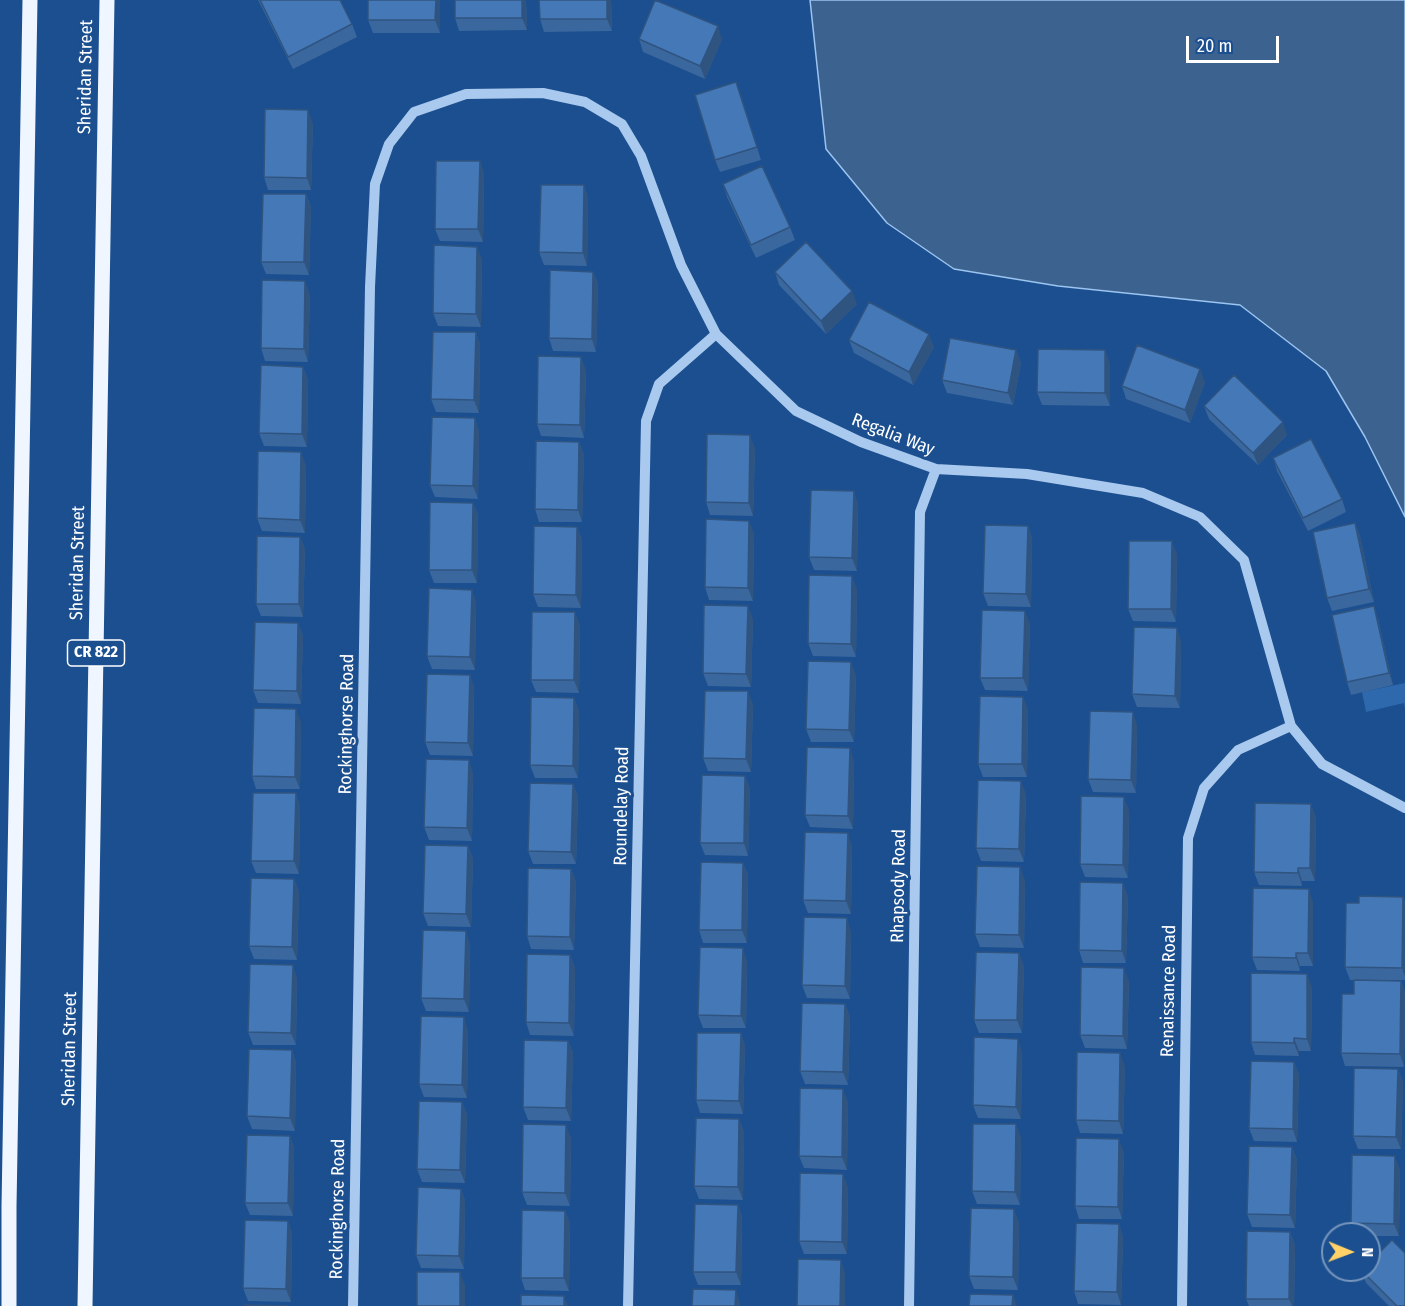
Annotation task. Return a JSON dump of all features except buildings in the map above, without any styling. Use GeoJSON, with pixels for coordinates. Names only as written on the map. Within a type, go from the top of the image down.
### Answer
{"type":"FeatureCollection","features":[{"type":"Feature","properties":{"kind":"main road"},"geometry":{"type":"LineString","coordinates":[[9,1306],[9,1182],[30,0]]}},
{"type":"Feature","properties":{"kind":"main road","name":"Sheridan Street"},"geometry":{"type":"LineString","coordinates":[[85,1306],[107,0]]}},
{"type":"Feature","properties":{"kind":"street","name":"Regalia Way"},"geometry":{"type":"LineString","coordinates":[[389,144],[414,112],[466,94],[543,93],[585,102],[622,124],[640,156],[681,265],[716,334],[796,411],[861,442],[936,469],[1027,474],[1143,493],[1200,517],[1244,560],[1291,726],[1322,764],[1405,808]]}},
{"type":"Feature","properties":{"kind":"street","name":"Rockinghorse Road"},"geometry":{"type":"LineString","coordinates":[[353,1306],[370,287],[375,184],[389,144]]}},
{"type":"Feature","properties":{"kind":"street","name":"Roundelay Road"},"geometry":{"type":"LineString","coordinates":[[628,1306],[646,421],[659,384],[716,334]]}},
{"type":"Feature","properties":{"kind":"street","name":"Rhapsody Road"},"geometry":{"type":"LineString","coordinates":[[909,1306],[920,512],[936,469]]}},
{"type":"Feature","properties":{"kind":"street","name":"Renaissance Road"},"geometry":{"type":"LineString","coordinates":[[1182,1306],[1188,838],[1204,788],[1238,750],[1291,726]]}},
{"type":"Feature","properties":{"kind":"shaded area"},"geometry":{"type":"Polygon","coordinates":[[[810,0],[1405,0],[1405,517],[1365,437],[1326,371],[1240,305],[1058,286],[954,269],[887,223],[826,149],[810,0]]]}},
{"type":"Feature","properties":{"kind":"shaded area"},"geometry":{"type":"Polygon","coordinates":[[[1405,683],[1405,708],[1404,703],[1366,712],[1362,692],[1405,683]]]}}]}
